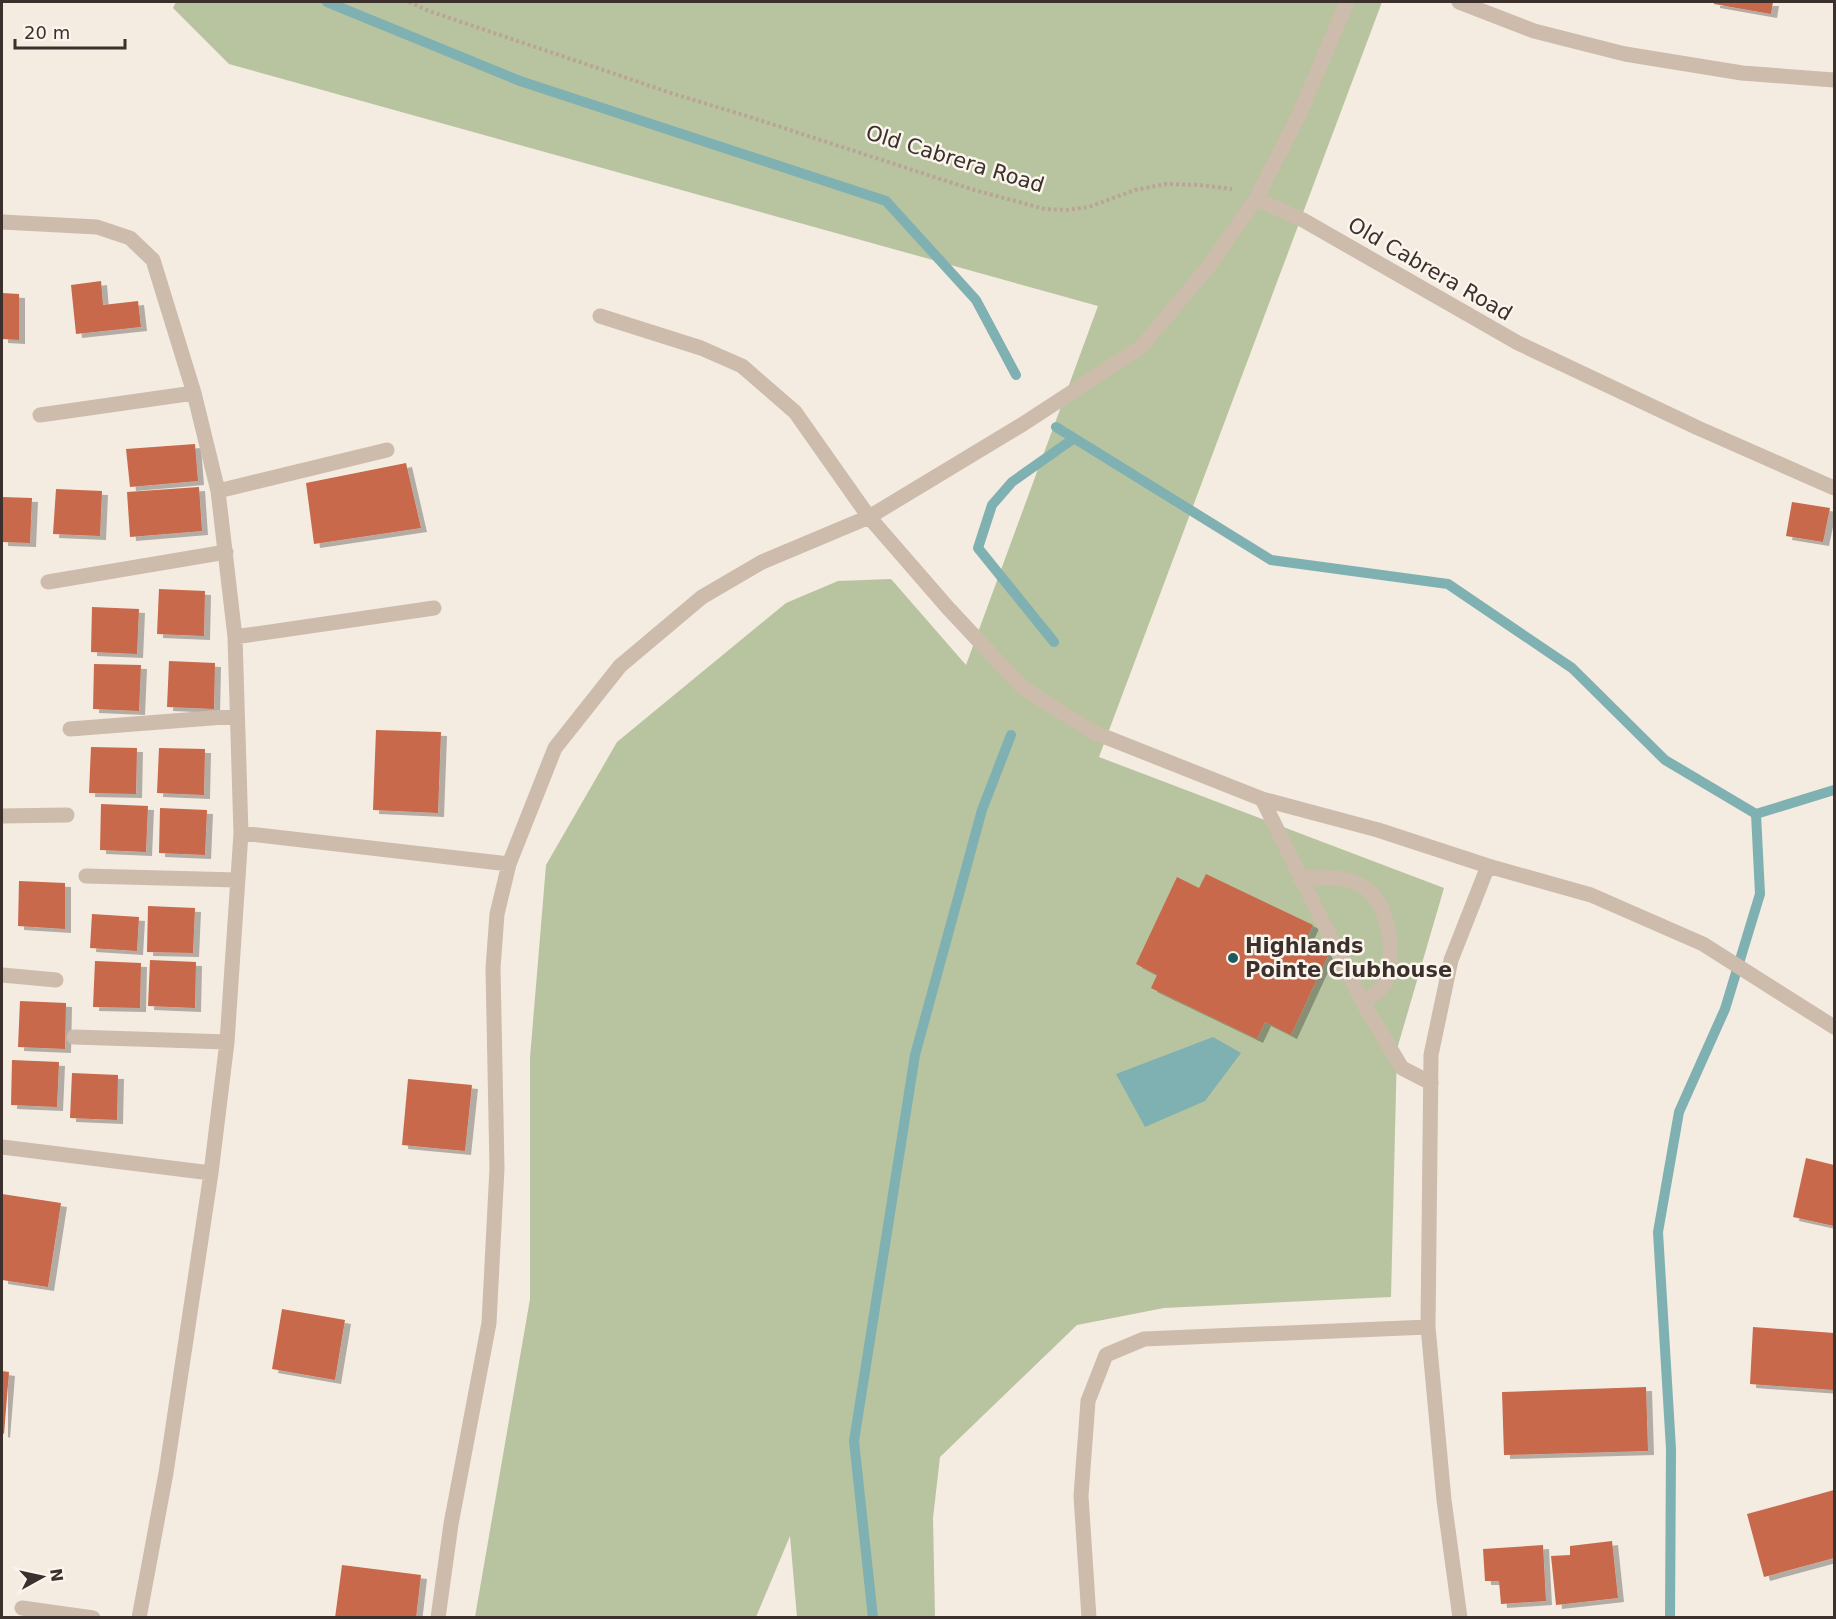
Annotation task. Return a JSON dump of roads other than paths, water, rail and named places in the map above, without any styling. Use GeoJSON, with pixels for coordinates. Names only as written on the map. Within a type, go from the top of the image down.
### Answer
{"type":"FeatureCollection","features":[{"type":"Feature","properties":{"kind":"street"},"geometry":{"type":"LineString","coordinates":[[438,1617],[451,1524],[489,1323],[498,1168],[493,968],[497,914],[509,864],[555,748],[620,666],[702,597],[762,562],[869,517],[1023,424],[1141,347],[1209,266],[1256,199],[1299,115],[1347,2]]}},
{"type":"Feature","properties":{"kind":"street"},"geometry":{"type":"LineString","coordinates":[[1459,2],[1534,32],[1625,54],[1742,73],[1834,80]]}},
{"type":"Feature","properties":{"kind":"street","name":"Old Cabrera Road"},"geometry":{"type":"LineString","coordinates":[[1256,199],[1302,220],[1518,343],[1698,428],[1834,488]]}},
{"type":"Feature","properties":{"kind":"street"},"geometry":{"type":"LineString","coordinates":[[2,222],[97,227],[130,238],[153,260],[194,393],[218,491],[235,637],[241,833],[226,1042],[211,1173],[166,1473],[140,1617]]}},
{"type":"Feature","properties":{"kind":"street"},"geometry":{"type":"LineString","coordinates":[[600,316],[701,348],[742,366],[795,412],[869,517],[948,608],[1023,688],[1093,732],[1262,799],[1378,830],[1488,866],[1591,895],[1702,944],[1834,1027]]}},
{"type":"Feature","properties":{"kind":"street"},"geometry":{"type":"LineString","coordinates":[[40,415],[194,393]]}},
{"type":"Feature","properties":{"kind":"street"},"geometry":{"type":"LineString","coordinates":[[218,491],[387,450]]}},
{"type":"Feature","properties":{"kind":"street"},"geometry":{"type":"LineString","coordinates":[[48,582],[226,552]]}},
{"type":"Feature","properties":{"kind":"street"},"geometry":{"type":"LineString","coordinates":[[235,637],[434,608]]}},
{"type":"Feature","properties":{"kind":"street"},"geometry":{"type":"LineString","coordinates":[[70,729],[237,716]]}},
{"type":"Feature","properties":{"kind":"street"},"geometry":{"type":"LineString","coordinates":[[1262,799],[1363,1003],[1402,1068],[1431,1083]]}},
{"type":"Feature","properties":{"kind":"street"},"geometry":{"type":"LineString","coordinates":[[2,816],[67,815]]}},
{"type":"Feature","properties":{"kind":"street"},"geometry":{"type":"LineString","coordinates":[[241,833],[509,864]]}},
{"type":"Feature","properties":{"kind":"street"},"geometry":{"type":"LineString","coordinates":[[1460,1617],[1444,1500],[1428,1327],[1431,1055],[1451,960],[1488,866]]}},
{"type":"Feature","properties":{"kind":"street"},"geometry":{"type":"LineString","coordinates":[[86,876],[238,880]]}},
{"type":"Feature","properties":{"kind":"street"},"geometry":{"type":"LineString","coordinates":[[1300,878],[1335,877],[1353,882],[1367,890],[1378,903],[1388,927],[1390,954],[1386,981],[1363,1003]]}},
{"type":"Feature","properties":{"kind":"street"},"geometry":{"type":"LineString","coordinates":[[2,975],[56,980]]}},
{"type":"Feature","properties":{"kind":"street"},"geometry":{"type":"LineString","coordinates":[[74,1037],[226,1042]]}},
{"type":"Feature","properties":{"kind":"street"},"geometry":{"type":"LineString","coordinates":[[2,1147],[211,1173]]}},
{"type":"Feature","properties":{"kind":"street"},"geometry":{"type":"LineString","coordinates":[[1089,1617],[1081,1496],[1088,1401],[1106,1355],[1144,1339],[1428,1327]]}},
{"type":"Feature","properties":{"kind":"street"},"geometry":{"type":"LineString","coordinates":[[22,1608],[93,1617]]}},
{"type":"Feature","properties":{"kind":"water"},"geometry":{"type":"Polygon","coordinates":[[[1213,1037],[1241,1053],[1205,1101],[1145,1127],[1116,1074],[1213,1037]]]}},
{"type":"Feature","properties":{"kind":"waterway"},"geometry":{"type":"LineString","coordinates":[[327,2],[520,81],[886,201],[976,300],[1016,375]]}},
{"type":"Feature","properties":{"kind":"waterway"},"geometry":{"type":"LineString","coordinates":[[1056,427],[1271,560],[1448,584],[1572,668],[1665,760],[1756,814],[1834,790]]}},
{"type":"Feature","properties":{"kind":"waterway"},"geometry":{"type":"LineString","coordinates":[[1054,642],[978,548],[992,505],[1012,482],[1073,439]]}},
{"type":"Feature","properties":{"kind":"waterway"},"geometry":{"type":"LineString","coordinates":[[873,1618],[854,1441],[915,1055],[982,810],[1011,735]]}},
{"type":"Feature","properties":{"kind":"waterway"},"geometry":{"type":"LineString","coordinates":[[1670,1618],[1671,1449],[1658,1232],[1679,1112],[1725,1009],[1760,894],[1756,814]]}},
{"type":"Feature","properties":{"kind":"place","name":"Highlands Pointe Clubhouse"},"geometry":{"type":"Point","coordinates":[1233,958]}}]}
